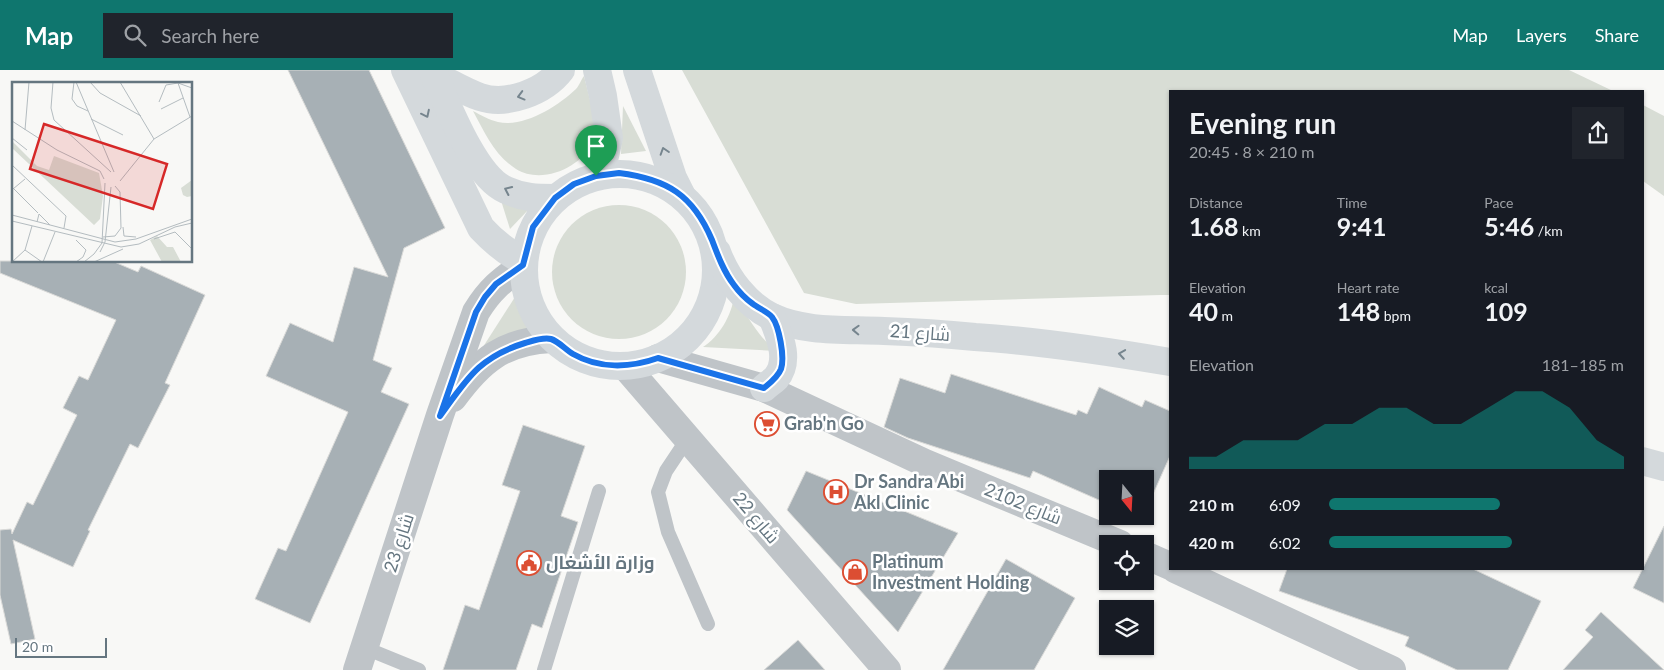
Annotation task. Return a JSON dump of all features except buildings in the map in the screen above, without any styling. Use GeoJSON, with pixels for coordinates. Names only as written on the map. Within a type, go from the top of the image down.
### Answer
{"type":"FeatureCollection","features":[{"type":"Feature","properties":{"kind":"main road"},"geometry":{"type":"LineString","coordinates":[[405,70],[481,228],[506,252],[523,263]]}},
{"type":"Feature","properties":{"kind":"main road"},"geometry":{"type":"LineString","coordinates":[[433,73],[482,98],[508,99],[533,93],[555,78],[561,70]]}},
{"type":"Feature","properties":{"kind":"main road"},"geometry":{"type":"LineString","coordinates":[[596,176],[605,156],[609,138],[597,70]]}},
{"type":"Feature","properties":{"kind":"main road"},"geometry":{"type":"LineString","coordinates":[[637,70],[673,178],[682,196]]}},
{"type":"Feature","properties":{"kind":"main road"},"geometry":{"type":"LineString","coordinates":[[433,73],[468,148],[484,173],[504,190],[528,198],[555,198]]}},
{"type":"Feature","properties":{"kind":"main road"},"geometry":{"type":"LineString","coordinates":[[619,173],[642,176],[663,183],[682,196],[700,215],[711,239],[716,267],[713,295],[701,321],[682,343],[658,358],[642,364],[625,366],[598,364],[573,355],[552,339],[535,318],[525,292],[523,263],[533,227],[555,198],[574,184],[596,176],[619,173]]}},
{"type":"Feature","properties":{"kind":"main road","name":"شارع 21"},"geometry":{"type":"LineString","coordinates":[[711,239],[733,284],[750,303],[772,317],[801,327],[900,331],[1005,339],[1084,348],[1169,362]]}},
{"type":"Feature","properties":{"kind":"main road"},"geometry":{"type":"LineString","coordinates":[[764,388],[776,378],[781,369],[783,352],[781,340],[772,317]]}},
{"type":"Feature","properties":{"kind":"main road"},"geometry":{"type":"LineString","coordinates":[[1644,462],[1664,467]]}},
{"type":"Feature","properties":{"kind":"street","name":"شارع 23"},"geometry":{"type":"LineString","coordinates":[[361,659],[476,312],[496,284],[523,263]]}},
{"type":"Feature","properties":{"kind":"street"},"geometry":{"type":"LineString","coordinates":[[440,416],[466,380],[479,366],[493,356],[504,350],[536,340],[552,339]]}},
{"type":"Feature","properties":{"kind":"street","name":"شارع 2102"},"geometry":{"type":"LineString","coordinates":[[658,358],[764,388],[924,463],[1099,535]]}},
{"type":"Feature","properties":{"kind":"street","name":"شارع 22"},"geometry":{"type":"LineString","coordinates":[[625,366],[887,670]]}},
{"type":"Feature","properties":{"kind":"street"},"geometry":{"type":"LineString","coordinates":[[1154,559],[1169,566]]}},
{"type":"Feature","properties":{"kind":"street"},"geometry":{"type":"LineString","coordinates":[[1177,570],[1392,670]]}},
{"type":"Feature","properties":{"kind":"lane"},"geometry":{"type":"LineString","coordinates":[[688,438],[666,471],[658,492],[668,532],[708,624]]}},
{"type":"Feature","properties":{"kind":"lane"},"geometry":{"type":"LineString","coordinates":[[544,670],[599,491]]}},
{"type":"Feature","properties":{"kind":"lane"},"geometry":{"type":"LineString","coordinates":[[361,659],[419,670]]}},
{"type":"Feature","properties":{"kind":"shaded area"},"geometry":{"type":"Polygon","coordinates":[[[682,70],[1569,70],[1611,90],[1169,90],[1169,295],[856,304],[804,293],[682,70]]]}},
{"type":"Feature","properties":{"kind":"shaded area"},"geometry":{"type":"Polygon","coordinates":[[[584,76],[593,117],[593,140],[588,150],[580,159],[560,171],[537,175],[516,169],[496,150],[473,111],[498,122],[519,122],[529,119],[569,96],[577,88],[584,76]]]}},
{"type":"Feature","properties":{"kind":"shaded area"},"geometry":{"type":"Polygon","coordinates":[[[623,106],[646,151],[621,154],[623,106]]]}},
{"type":"Feature","properties":{"kind":"shaded area"},"geometry":{"type":"Polygon","coordinates":[[[1644,106],[1664,116],[1664,196],[1644,182],[1644,106]]]}},
{"type":"Feature","properties":{"kind":"shaded area"},"geometry":{"type":"Polygon","coordinates":[[[498,191],[531,207],[510,229],[498,191]]]}},
{"type":"Feature","properties":{"kind":"shaded area"},"geometry":{"type":"Polygon","coordinates":[[[619,205],[644,211],[666,225],[680,247],[686,272],[680,297],[666,319],[644,333],[619,339],[594,333],[572,319],[558,297],[552,272],[558,247],[572,225],[594,211],[619,205]]]}},
{"type":"Feature","properties":{"kind":"shaded area"},"geometry":{"type":"Polygon","coordinates":[[[734,296],[758,332],[777,351],[703,347],[709,343],[724,325],[731,311],[734,296]]]}},
{"type":"Feature","properties":{"kind":"shaded area"},"geometry":{"type":"Polygon","coordinates":[[[515,297],[531,330],[481,350],[515,297]]]}},
{"type":"Feature","properties":{"kind":"place","name":"Grab'n Go"},"geometry":{"type":"Point","coordinates":[767,424]}},
{"type":"Feature","properties":{"kind":"place","name":"Dr Sandra Abi Akl Clinic"},"geometry":{"type":"Point","coordinates":[836,492]}},
{"type":"Feature","properties":{"kind":"place","name":"وزارة الأشغال"},"geometry":{"type":"Point","coordinates":[529,563]}},
{"type":"Feature","properties":{"kind":"place","name":"Platinum Investment Holding"},"geometry":{"type":"Point","coordinates":[855,572]}},
{"type":"Feature","properties":{"kind":"route"},"geometry":{"type":"LineString","coordinates":[[619,173],[642,176],[663,183],[682,196],[700,215],[733,284],[750,303],[772,317],[781,340],[783,352],[781,369],[776,378],[764,388],[658,358],[642,364],[625,366],[598,364],[573,355],[552,339],[536,340],[504,350],[479,366],[466,380],[440,416],[476,312],[485,297],[496,284],[523,265],[533,227],[555,198],[574,184],[596,176],[619,173]]}}]}
